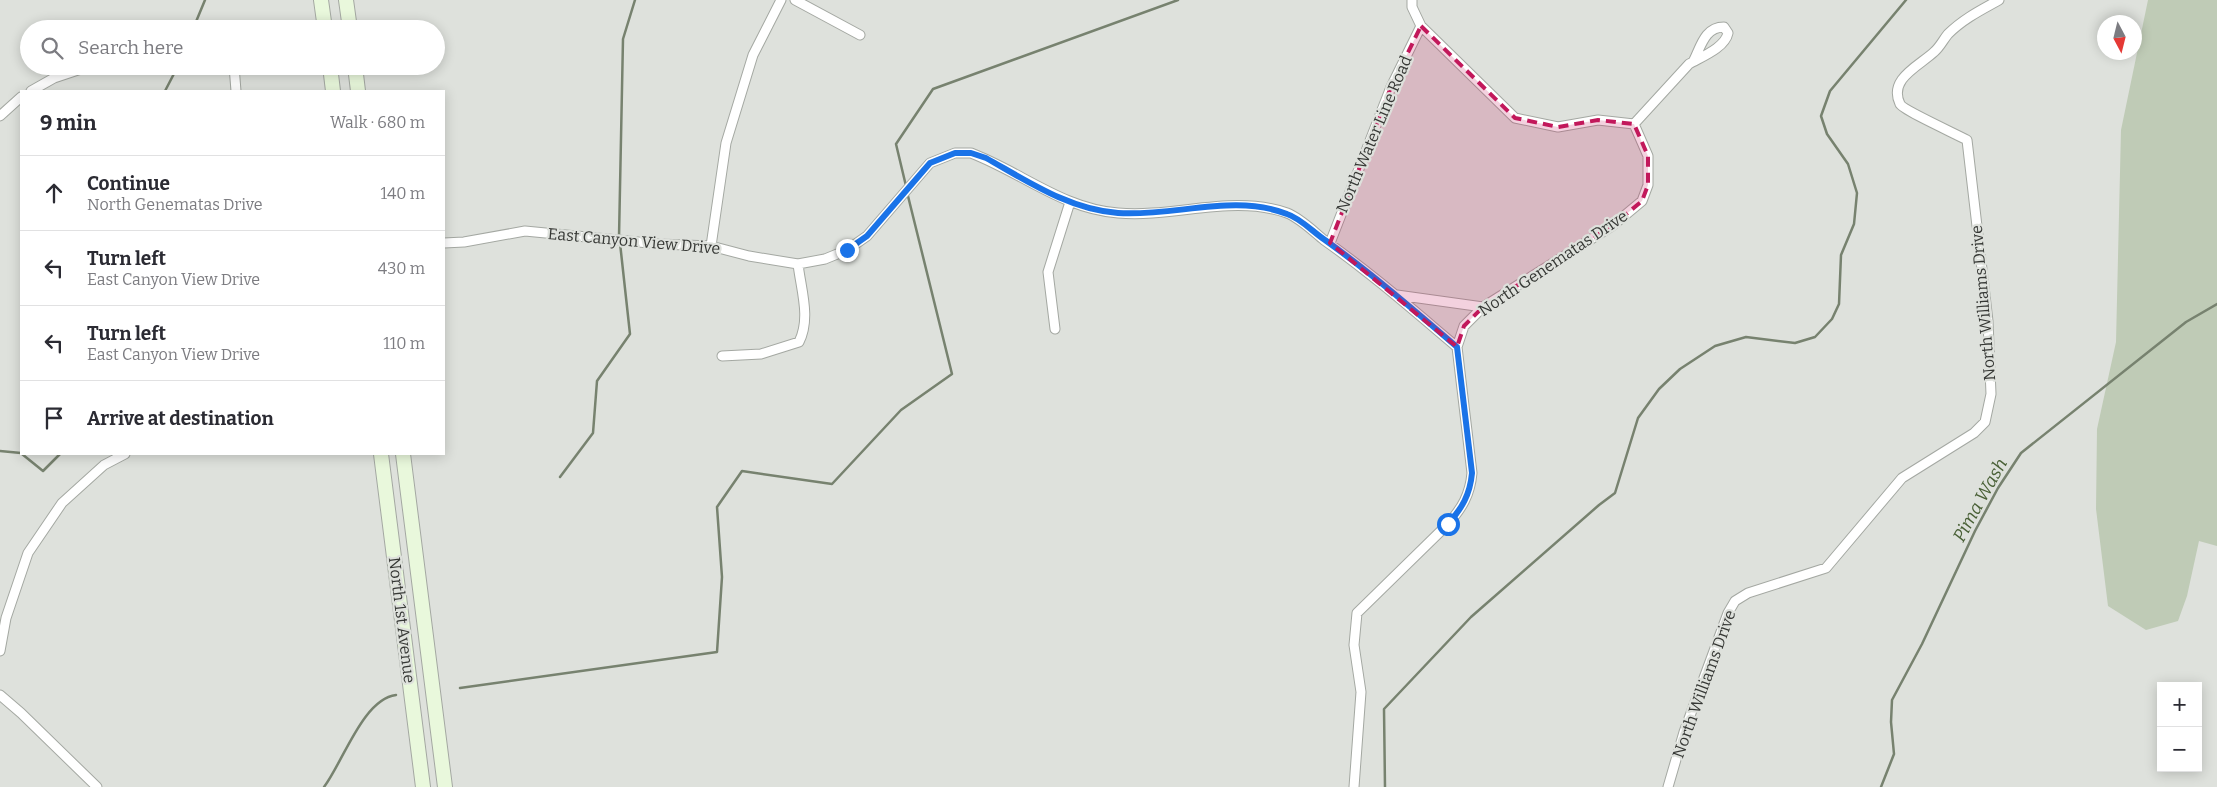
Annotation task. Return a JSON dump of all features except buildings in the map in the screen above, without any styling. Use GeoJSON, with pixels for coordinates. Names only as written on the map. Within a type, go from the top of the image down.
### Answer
{"type":"FeatureCollection","features":[{"type":"Feature","properties":{"kind":"main road"},"geometry":{"type":"LineString","coordinates":[[321,0],[324,20]]}},
{"type":"Feature","properties":{"kind":"main road"},"geometry":{"type":"LineString","coordinates":[[346,0],[349,20]]}},
{"type":"Feature","properties":{"kind":"main road"},"geometry":{"type":"LineString","coordinates":[[331,75],[333,90]]}},
{"type":"Feature","properties":{"kind":"main road"},"geometry":{"type":"LineString","coordinates":[[356,75],[358,90]]}},
{"type":"Feature","properties":{"kind":"main road","name":"North 1st Avenue"},"geometry":{"type":"LineString","coordinates":[[382,455],[423,787]]}},
{"type":"Feature","properties":{"kind":"main road","name":"North 1st Avenue"},"geometry":{"type":"LineString","coordinates":[[403,455],[444,787]]}},
{"type":"Feature","properties":{"kind":"street"},"geometry":{"type":"LineString","coordinates":[[711,246],[726,143],[753,55],[781,0]]}},
{"type":"Feature","properties":{"kind":"street"},"geometry":{"type":"LineString","coordinates":[[795,0],[860,35]]}},
{"type":"Feature","properties":{"kind":"street"},"geometry":{"type":"LineString","coordinates":[[1412,0],[1412,7],[1421,26],[1515,118],[1558,127],[1598,120],[1634,124],[1688,64],[1694,60]]}},
{"type":"Feature","properties":{"kind":"street","name":"North Williams Drive"},"geometry":{"type":"LineString","coordinates":[[1668,787],[1684,732],[1728,613],[1735,601],[1755,591],[1826,568],[1902,478],[1974,433],[1985,422],[1991,394],[1988,330],[1967,140],[1904,109],[1900,105],[1897,89],[1902,78],[1937,49],[1960,24],[1999,0]]}},
{"type":"Feature","properties":{"kind":"street","name":"North Water Line Road"},"geometry":{"type":"LineString","coordinates":[[1330,244],[1388,95],[1421,26]]}},
{"type":"Feature","properties":{"kind":"street"},"geometry":{"type":"LineString","coordinates":[[33,90],[63,75]]}},
{"type":"Feature","properties":{"kind":"street"},"geometry":{"type":"LineString","coordinates":[[235,75],[236,90]]}},
{"type":"Feature","properties":{"kind":"street"},"geometry":{"type":"LineString","coordinates":[[0,116],[20,98]]}},
{"type":"Feature","properties":{"kind":"street","name":"North Genematas Drive"},"geometry":{"type":"LineString","coordinates":[[1354,787],[1361,692],[1354,646],[1357,613],[1448,524],[1460,510],[1470,491],[1472,473],[1457,347],[1464,326],[1483,307],[1612,226],[1642,201],[1648,185],[1648,156],[1634,124]]}},
{"type":"Feature","properties":{"kind":"street","name":"East Canyon View Drive"},"geometry":{"type":"LineString","coordinates":[[445,243],[464,242],[525,231],[659,244],[711,246],[749,256],[798,264],[825,259],[847,250],[867,236],[930,163],[955,153],[971,153],[986,158],[1070,202],[1118,213],[1161,214],[1235,205],[1259,206],[1289,214],[1398,295],[1457,347]]}},
{"type":"Feature","properties":{"kind":"street"},"geometry":{"type":"LineString","coordinates":[[1055,329],[1048,272],[1070,202]]}},
{"type":"Feature","properties":{"kind":"street"},"geometry":{"type":"LineString","coordinates":[[722,356],[761,354],[799,342],[804,332],[805,319],[798,264]]}},
{"type":"Feature","properties":{"kind":"street","name":"East Canyon View Drive"},"geometry":{"type":"LineString","coordinates":[[1398,295],[1483,307]]}},
{"type":"Feature","properties":{"kind":"street"},"geometry":{"type":"LineString","coordinates":[[0,651],[6,618],[28,553],[62,503],[104,465],[123,455]]}},
{"type":"Feature","properties":{"kind":"street"},"geometry":{"type":"LineString","coordinates":[[0,695],[21,712],[97,787]]}},
{"type":"Feature","properties":{"kind":"highlighted area"},"geometry":{"type":"Polygon","coordinates":[[[1421,26],[1515,118],[1558,127],[1598,120],[1634,124],[1648,156],[1648,185],[1642,201],[1612,226],[1483,307],[1464,326],[1457,347],[1330,243],[1391,87],[1421,26]]]}},
{"type":"Feature","properties":{"kind":"green space"},"geometry":{"type":"Polygon","coordinates":[[[2148,0],[2217,0],[2217,546],[2199,541],[2187,596],[2178,621],[2146,630],[2108,606],[2096,509],[2097,429],[2116,342],[2121,130],[2136,60],[2142,60],[2142,29],[2148,0]]]}},
{"type":"Feature","properties":{"kind":"waterway"},"geometry":{"type":"LineString","coordinates":[[197,20],[205,0]]}},
{"type":"Feature","properties":{"kind":"waterway"},"geometry":{"type":"LineString","coordinates":[[619,237],[623,39],[635,0]]}},
{"type":"Feature","properties":{"kind":"waterway"},"geometry":{"type":"LineString","coordinates":[[906,186],[896,144],[933,89],[1178,0]]}},
{"type":"Feature","properties":{"kind":"waterway"},"geometry":{"type":"LineString","coordinates":[[1385,787],[1384,709],[1471,617],[1615,493],[1638,418],[1659,389],[1680,369],[1715,346],[1746,337],[1795,343],[1815,337],[1832,319],[1839,304],[1841,255],[1854,224],[1857,193],[1848,164],[1827,134],[1821,116],[1830,91],[1906,0]]}},
{"type":"Feature","properties":{"kind":"waterway"},"geometry":{"type":"LineString","coordinates":[[166,90],[173,75]]}},
{"type":"Feature","properties":{"kind":"waterway"},"geometry":{"type":"LineString","coordinates":[[460,688],[717,652],[722,577],[717,507],[742,471],[832,484],[901,410],[952,374],[907,192]]}},
{"type":"Feature","properties":{"kind":"waterway"},"geometry":{"type":"LineString","coordinates":[[560,477],[593,433],[597,381],[630,334],[620,243]]}},
{"type":"Feature","properties":{"kind":"waterway","name":"Pima Wash"},"geometry":{"type":"LineString","coordinates":[[1881,787],[1894,754],[1891,722],[1892,700],[1922,644],[1975,531],[1998,488],[2021,453],[2186,322],[2217,304]]}},
{"type":"Feature","properties":{"kind":"waterway"},"geometry":{"type":"LineString","coordinates":[[0,451],[20,453]]}},
{"type":"Feature","properties":{"kind":"waterway"},"geometry":{"type":"LineString","coordinates":[[23,455],[43,471],[59,455]]}},
{"type":"Feature","properties":{"kind":"waterway"},"geometry":{"type":"LineString","coordinates":[[324,787],[364,719],[384,699],[396,695]]}},
{"type":"Feature","properties":{"kind":"route"},"geometry":{"type":"LineString","coordinates":[[847,250],[867,236],[930,163],[955,153],[971,153],[986,158],[1044,190],[1070,202],[1100,211],[1161,214],[1235,205],[1259,206],[1289,214],[1398,295],[1457,347],[1472,473],[1470,491],[1460,510],[1448,524]]}}]}
